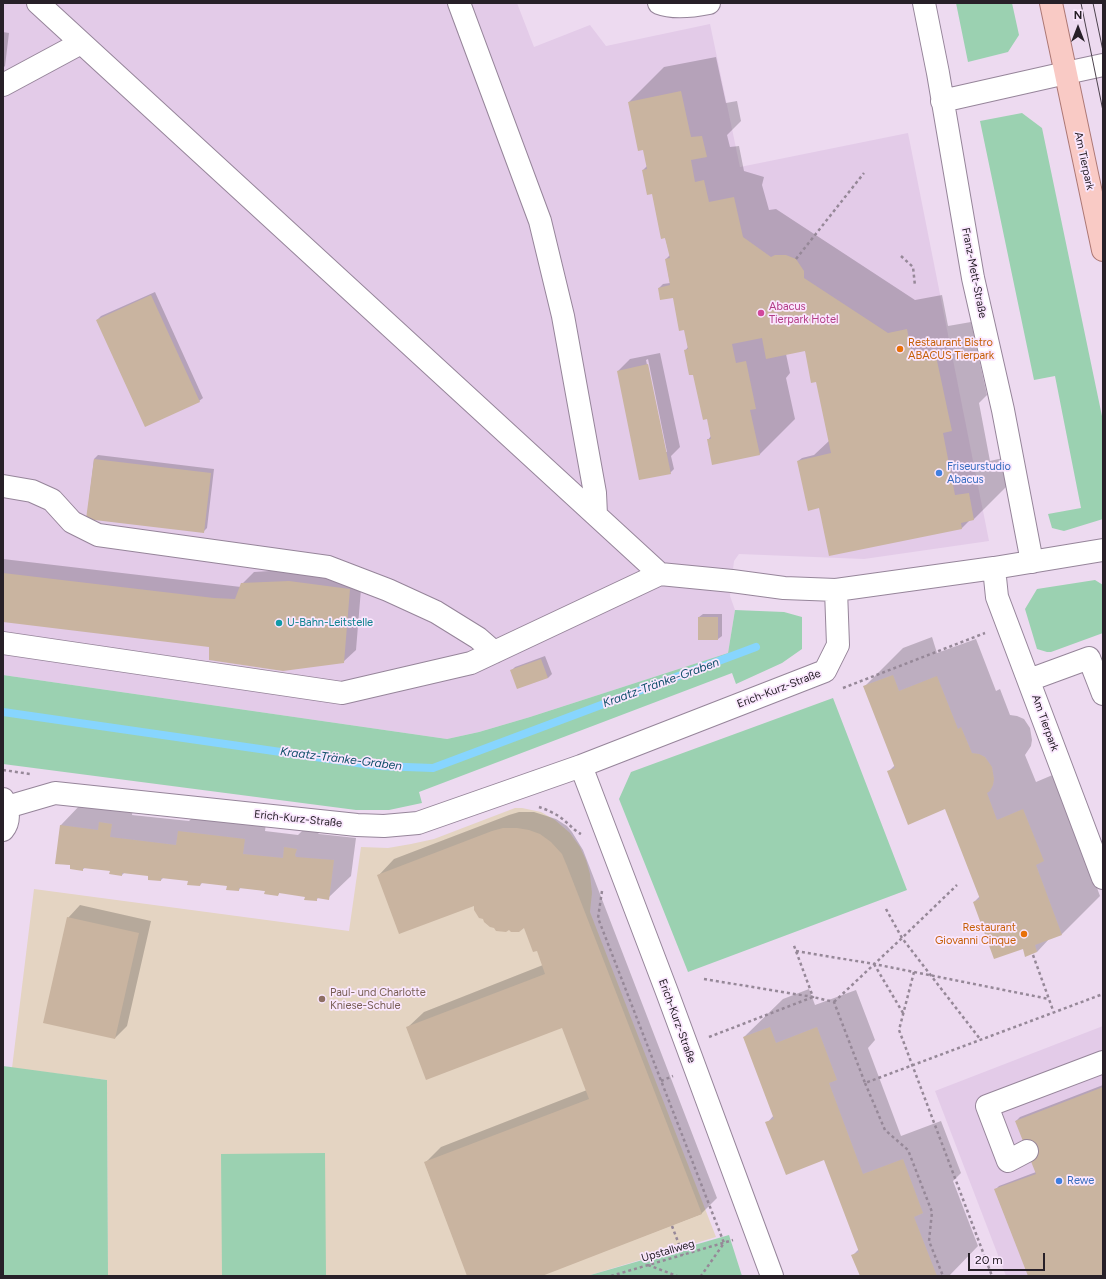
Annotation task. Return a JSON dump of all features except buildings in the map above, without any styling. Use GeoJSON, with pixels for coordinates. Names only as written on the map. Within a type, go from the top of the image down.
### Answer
{"type":"FeatureCollection","features":[{"type":"Feature","properties":{"kind":"main road","name":"Am Tierpark"},"geometry":{"type":"LineString","coordinates":[[1051,3],[1103,250]]}},
{"type":"Feature","properties":{"kind":"street"},"geometry":{"type":"LineString","coordinates":[[38,3],[660,574]]}},
{"type":"Feature","properties":{"kind":"street"},"geometry":{"type":"LineString","coordinates":[[459,3],[540,221],[563,316],[595,494],[596,515]]}},
{"type":"Feature","properties":{"kind":"street"},"geometry":{"type":"LineString","coordinates":[[659,3],[667,6],[697,6],[709,3]]}},
{"type":"Feature","properties":{"kind":"street","name":"Franz-Mett-Straße"},"geometry":{"type":"LineString","coordinates":[[924,3],[973,278],[1003,410],[1032,562]]}},
{"type":"Feature","properties":{"kind":"street"},"geometry":{"type":"LineString","coordinates":[[3,84],[81,43]]}},
{"type":"Feature","properties":{"kind":"street"},"geometry":{"type":"LineString","coordinates":[[942,101],[1066,72],[1103,65]]}},
{"type":"Feature","properties":{"kind":"street"},"geometry":{"type":"LineString","coordinates":[[3,486],[32,490],[52,500],[72,522],[98,535],[328,567],[388,590],[436,612],[478,638],[494,652]]}},
{"type":"Feature","properties":{"kind":"street"},"geometry":{"type":"LineString","coordinates":[[3,643],[342,693],[471,663],[660,574],[784,588],[836,590],[994,568],[1103,550]]}},
{"type":"Feature","properties":{"kind":"street","name":"Am Tierpark"},"geometry":{"type":"LineString","coordinates":[[994,568],[997,597],[1103,878]]}},
{"type":"Feature","properties":{"kind":"street","name":"Erich-Kurz-Straße"},"geometry":{"type":"LineString","coordinates":[[3,830],[8,817],[5,803],[55,794],[357,825],[384,826],[418,823],[581,766],[825,671],[838,645],[836,590]]}},
{"type":"Feature","properties":{"kind":"street"},"geometry":{"type":"LineString","coordinates":[[1029,680],[1089,658],[1103,694]]}},
{"type":"Feature","properties":{"kind":"street","name":"Erich-Kurz-Straße"},"geometry":{"type":"LineString","coordinates":[[581,766],[687,1045],[772,1276]]}},
{"type":"Feature","properties":{"kind":"street"},"geometry":{"type":"LineString","coordinates":[[1027,1151],[1008,1161],[987,1106],[1103,1062]]}},
{"type":"Feature","properties":{"kind":"path"},"geometry":{"type":"LineString","coordinates":[[796,259],[864,173]]}},
{"type":"Feature","properties":{"kind":"path"},"geometry":{"type":"LineString","coordinates":[[901,256],[913,267],[915,286]]}},
{"type":"Feature","properties":{"kind":"path"},"geometry":{"type":"LineString","coordinates":[[843,688],[1008,625]]}},
{"type":"Feature","properties":{"kind":"path"},"geometry":{"type":"LineString","coordinates":[[515,788],[517,801],[531,804],[554,814],[565,821],[576,832],[586,837]]}},
{"type":"Feature","properties":{"kind":"path"},"geometry":{"type":"LineString","coordinates":[[834,1002],[956,885]]}},
{"type":"Feature","properties":{"kind":"path"},"geometry":{"type":"LineString","coordinates":[[602,888],[598,918],[724,1243],[702,1276]]}},
{"type":"Feature","properties":{"kind":"path"},"geometry":{"type":"LineString","coordinates":[[886,909],[902,938],[980,1039]]}},
{"type":"Feature","properties":{"kind":"path"},"geometry":{"type":"LineString","coordinates":[[793,943],[813,997]]}},
{"type":"Feature","properties":{"kind":"path"},"geometry":{"type":"LineString","coordinates":[[796,951],[874,964],[1049,999]]}},
{"type":"Feature","properties":{"kind":"path"},"geometry":{"type":"LineString","coordinates":[[1033,955],[1054,1013]]}},
{"type":"Feature","properties":{"kind":"path"},"geometry":{"type":"LineString","coordinates":[[874,964],[903,1013]]}},
{"type":"Feature","properties":{"kind":"path"},"geometry":{"type":"LineString","coordinates":[[914,972],[899,1030],[992,1276]]}},
{"type":"Feature","properties":{"kind":"path"},"geometry":{"type":"LineString","coordinates":[[704,979],[813,997],[834,1002]]}},
{"type":"Feature","properties":{"kind":"path"},"geometry":{"type":"LineString","coordinates":[[865,1083],[1103,994]]}},
{"type":"Feature","properties":{"kind":"path"},"geometry":{"type":"LineString","coordinates":[[687,1045],[813,997]]}},
{"type":"Feature","properties":{"kind":"path"},"geometry":{"type":"LineString","coordinates":[[834,1002],[885,1130],[908,1150],[932,1212],[929,1241],[943,1276]]}},
{"type":"Feature","properties":{"kind":"path"},"geometry":{"type":"LineString","coordinates":[[672,1226],[683,1255]]}},
{"type":"Feature","properties":{"kind":"path","name":"Upstallweg"},"geometry":{"type":"LineString","coordinates":[[611,1276],[729,1242]]}},
{"type":"Feature","properties":{"kind":"path"},"geometry":{"type":"LineString","coordinates":[[648,1265],[677,1276]]}},
{"type":"Feature","properties":{"kind":"shaded area"},"geometry":{"type":"Polygon","coordinates":[[[3,3],[517,3],[534,47],[590,25],[606,46],[710,24],[740,167],[908,133],[989,541],[864,559],[739,554],[734,561],[730,596],[735,610],[728,653],[530,717],[479,732],[447,739],[3,675],[3,3]]]}},
{"type":"Feature","properties":{"kind":"shaded area","name":"Paul- und Charlotte Kniese-Schule"},"geometry":{"type":"Polygon","coordinates":[[[515,808],[541,812],[555,820],[570,833],[580,847],[590,874],[592,893],[590,912],[716,1237],[587,1276],[108,1276],[107,1080],[12,1068],[34,889],[349,931],[361,847],[388,848],[434,839],[515,808]]]}},
{"type":"Feature","properties":{"kind":"shaded area"},"geometry":{"type":"Polygon","coordinates":[[[1103,1026],[1103,1276],[1006,1276],[935,1091],[1103,1026]]]}},
{"type":"Feature","properties":{"kind":"green space"},"geometry":{"type":"Polygon","coordinates":[[[956,3],[1012,3],[1019,35],[1008,52],[968,62],[956,3]]]}},
{"type":"Feature","properties":{"kind":"green space"},"geometry":{"type":"Polygon","coordinates":[[[1022,113],[1042,128],[1103,421],[1103,519],[1064,531],[1052,528],[1048,514],[1081,508],[1055,376],[1034,380],[980,121],[1022,113]]]}},
{"type":"Feature","properties":{"kind":"green space"},"geometry":{"type":"Polygon","coordinates":[[[1095,580],[1103,585],[1103,633],[1051,652],[1037,649],[1025,609],[1037,589],[1095,580]]]}},
{"type":"Feature","properties":{"kind":"green space"},"geometry":{"type":"Polygon","coordinates":[[[735,610],[784,612],[802,617],[802,649],[782,663],[736,684],[732,673],[419,792],[422,803],[389,810],[356,810],[3,764],[3,675],[447,739],[479,732],[530,717],[728,653],[735,610]]]}},
{"type":"Feature","properties":{"kind":"green space"},"geometry":{"type":"Polygon","coordinates":[[[833,698],[907,890],[688,972],[619,799],[631,772],[833,698]]]}},
{"type":"Feature","properties":{"kind":"green space"},"geometry":{"type":"Polygon","coordinates":[[[3,1066],[107,1080],[108,1276],[3,1276],[3,1066]]]}},
{"type":"Feature","properties":{"kind":"green space"},"geometry":{"type":"Polygon","coordinates":[[[325,1153],[326,1276],[222,1276],[221,1154],[325,1153]]]}},
{"type":"Feature","properties":{"kind":"green space"},"geometry":{"type":"Polygon","coordinates":[[[729,1235],[742,1276],[587,1276],[729,1235]]]}},
{"type":"Feature","properties":{"kind":"waterway","name":"Kraatz-Tränke-Graben"},"geometry":{"type":"LineString","coordinates":[[3,712],[378,766],[433,768],[756,647]]}},
{"type":"Feature","properties":{"kind":"tram line"},"geometry":{"type":"LineString","coordinates":[[1081,3],[1103,111]]}},
{"type":"Feature","properties":{"kind":"tram line"},"geometry":{"type":"LineString","coordinates":[[1093,3],[1103,51]]}},
{"type":"Feature","properties":{"kind":"place","name":"Abacus Tierpark Hotel"},"geometry":{"type":"Point","coordinates":[761,313]}},
{"type":"Feature","properties":{"kind":"place","name":"Restaurant Bistro ABACUS Tierpark"},"geometry":{"type":"Point","coordinates":[900,349]}},
{"type":"Feature","properties":{"kind":"place","name":"Friseurstudio Abacus"},"geometry":{"type":"Point","coordinates":[939,473]}},
{"type":"Feature","properties":{"kind":"place","name":"U-Bahn-Leitstelle"},"geometry":{"type":"Point","coordinates":[279,623]}},
{"type":"Feature","properties":{"kind":"place","name":"Restaurant Giovanni Cinque"},"geometry":{"type":"Point","coordinates":[1024,934]}},
{"type":"Feature","properties":{"kind":"place","name":"Paul- und Charlotte Kniese-Schule"},"geometry":{"type":"Point","coordinates":[322,999]}},
{"type":"Feature","properties":{"kind":"place","name":"Rewe"},"geometry":{"type":"Point","coordinates":[1059,1181]}}]}
